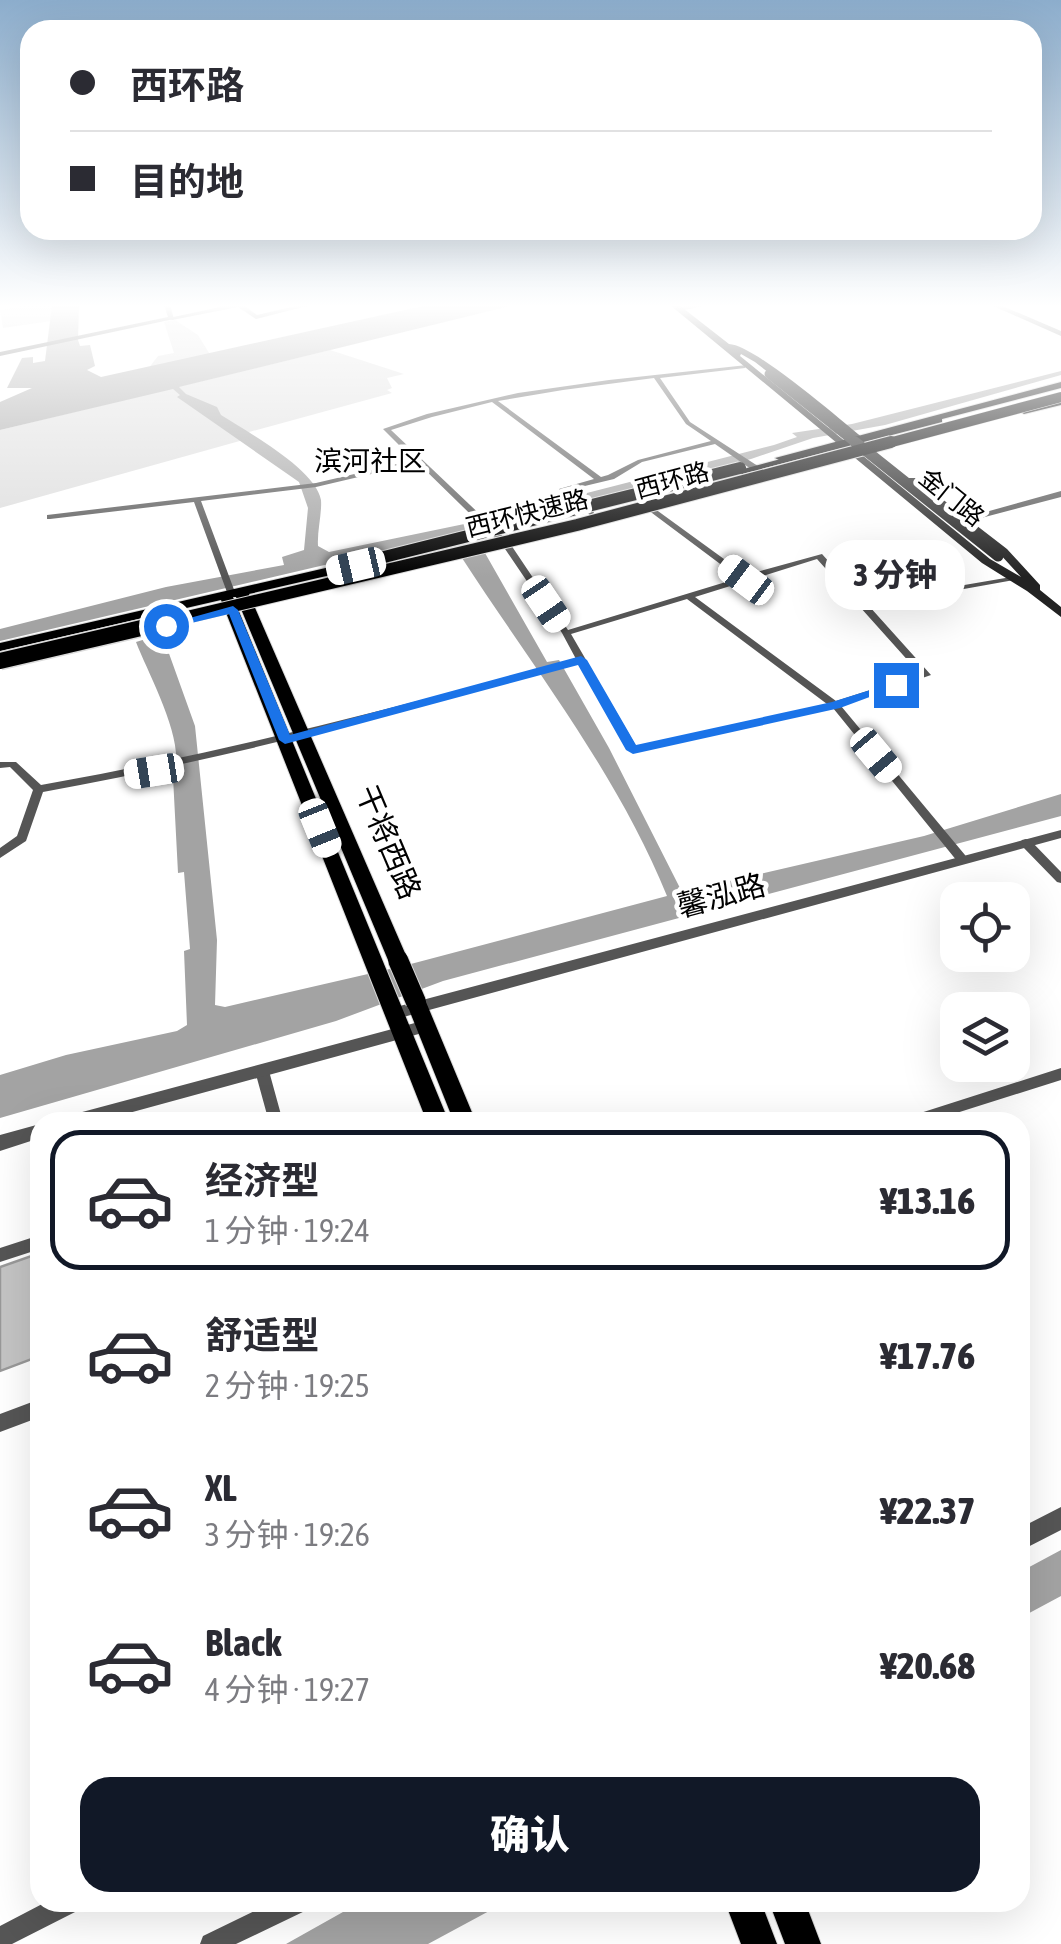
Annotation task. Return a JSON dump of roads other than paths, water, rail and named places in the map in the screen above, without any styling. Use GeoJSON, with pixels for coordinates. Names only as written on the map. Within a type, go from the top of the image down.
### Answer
{"type":"FeatureCollection","features":[{"type":"Feature","properties":{"kind":"main road"},"geometry":{"type":"LineString","coordinates":[[782,396],[819,425],[874,450],[1008,556],[1033,587]]}},
{"type":"Feature","properties":{"kind":"main road","name":"金门路"},"geometry":{"type":"LineString","coordinates":[[792,396],[1061,610]]}},
{"type":"Feature","properties":{"kind":"main road"},"geometry":{"type":"LineString","coordinates":[[803,396],[838,423],[855,455],[1014,578],[1033,587]]}},
{"type":"Feature","properties":{"kind":"main road"},"geometry":{"type":"LineString","coordinates":[[323,578],[390,554],[848,439],[972,408],[1050,396]]}},
{"type":"Feature","properties":{"kind":"main road","name":"西环路"},"geometry":{"type":"LineString","coordinates":[[0,650],[362,573],[394,556],[492,530],[848,439],[1053,396]]}},
{"type":"Feature","properties":{"kind":"main road","name":"西环快速路"},"geometry":{"type":"LineString","coordinates":[[0,650],[570,520],[1054,396]]}},
{"type":"Feature","properties":{"kind":"main road","name":"西环路"},"geometry":{"type":"LineString","coordinates":[[0,664],[136,633],[235,600],[600,522],[874,450],[1055,396]]}},
{"type":"Feature","properties":{"kind":"main road","name":"西环快速路"},"geometry":{"type":"LineString","coordinates":[[0,664],[577,525],[1055,396]]}},
{"type":"Feature","properties":{"kind":"main road"},"geometry":{"type":"LineString","coordinates":[[874,450],[1004,416],[1057,396]]}},
{"type":"Feature","properties":{"kind":"main road"},"geometry":{"type":"LineString","coordinates":[[0,664],[94,645],[235,600]]}},
{"type":"Feature","properties":{"kind":"main road","name":"干将西路"},"geometry":{"type":"LineString","coordinates":[[235,600],[294,738],[325,789],[398,960],[435,1112]]}},
{"type":"Feature","properties":{"kind":"main road","name":"干将西路"},"geometry":{"type":"LineString","coordinates":[[294,738],[307,794],[375,964],[409,1015],[460,1112]]}},
{"type":"Feature","properties":{"kind":"main road"},"geometry":{"type":"LineString","coordinates":[[307,794],[325,789]]}},
{"type":"Feature","properties":{"kind":"main road"},"geometry":{"type":"LineString","coordinates":[[747,1912],[759,1944]]}},
{"type":"Feature","properties":{"kind":"main road"},"geometry":{"type":"LineString","coordinates":[[791,1912],[803,1944]]}},
{"type":"Feature","properties":{"kind":"street"},"geometry":{"type":"LineString","coordinates":[[523,396],[493,400],[386,430],[506,544],[566,633],[633,750],[836,705],[926,676],[820,556],[566,633]]}},
{"type":"Feature","properties":{"kind":"street"},"geometry":{"type":"LineString","coordinates":[[669,396],[688,423],[770,477]]}},
{"type":"Feature","properties":{"kind":"street"},"geometry":{"type":"LineString","coordinates":[[493,400],[600,480]]}},
{"type":"Feature","properties":{"kind":"street"},"geometry":{"type":"LineString","coordinates":[[600,522],[563,489],[600,480],[640,461],[716,442]]}},
{"type":"Feature","properties":{"kind":"street"},"geometry":{"type":"LineString","coordinates":[[50,517],[316,485],[420,461]]}},
{"type":"Feature","properties":{"kind":"street"},"geometry":{"type":"LineString","coordinates":[[962,520],[1061,494]]}},
{"type":"Feature","properties":{"kind":"street"},"geometry":{"type":"LineString","coordinates":[[198,502],[235,600]]}},
{"type":"Feature","properties":{"kind":"street"},"geometry":{"type":"LineString","coordinates":[[650,508],[746,580]]}},
{"type":"Feature","properties":{"kind":"street"},"geometry":{"type":"LineString","coordinates":[[863,606],[1014,578]]}},
{"type":"Feature","properties":{"kind":"street"},"geometry":{"type":"LineString","coordinates":[[690,598],[836,705],[958,855]]}},
{"type":"Feature","properties":{"kind":"street"},"geometry":{"type":"LineString","coordinates":[[38,789],[176,766],[294,738],[581,660]]}},
{"type":"Feature","properties":{"kind":"street"},"geometry":{"type":"LineString","coordinates":[[0,766],[12,764],[38,789]]}},
{"type":"Feature","properties":{"kind":"street"},"geometry":{"type":"LineString","coordinates":[[0,854],[22,838],[38,789]]}},
{"type":"Feature","properties":{"kind":"street","name":"馨泓路"},"geometry":{"type":"LineString","coordinates":[[109,1112],[262,1071],[409,1015],[958,855],[1061,834]]}},
{"type":"Feature","properties":{"kind":"street"},"geometry":{"type":"LineString","coordinates":[[1026,843],[1061,880]]}},
{"type":"Feature","properties":{"kind":"street"},"geometry":{"type":"LineString","coordinates":[[262,1071],[273,1112]]}},
{"type":"Feature","properties":{"kind":"street"},"geometry":{"type":"LineString","coordinates":[[942,1112],[1061,1074]]}},
{"type":"Feature","properties":{"kind":"street"},"geometry":{"type":"LineString","coordinates":[[0,1143],[30,1134]]}},
{"type":"Feature","properties":{"kind":"street"},"geometry":{"type":"LineString","coordinates":[[0,1255],[30,1245]]}},
{"type":"Feature","properties":{"kind":"street"},"geometry":{"type":"LineString","coordinates":[[0,1423],[30,1412]]}},
{"type":"Feature","properties":{"kind":"street"},"geometry":{"type":"LineString","coordinates":[[1030,1535],[1061,1518]]}},
{"type":"Feature","properties":{"kind":"street"},"geometry":{"type":"LineString","coordinates":[[0,1938],[51,1912]]}},
{"type":"Feature","properties":{"kind":"street"},"geometry":{"type":"LineString","coordinates":[[212,1944],[278,1912]]}},
{"type":"Feature","properties":{"kind":"district","name":"滨河社区"},"geometry":{"type":"Point","coordinates":[370,461]}}]}
